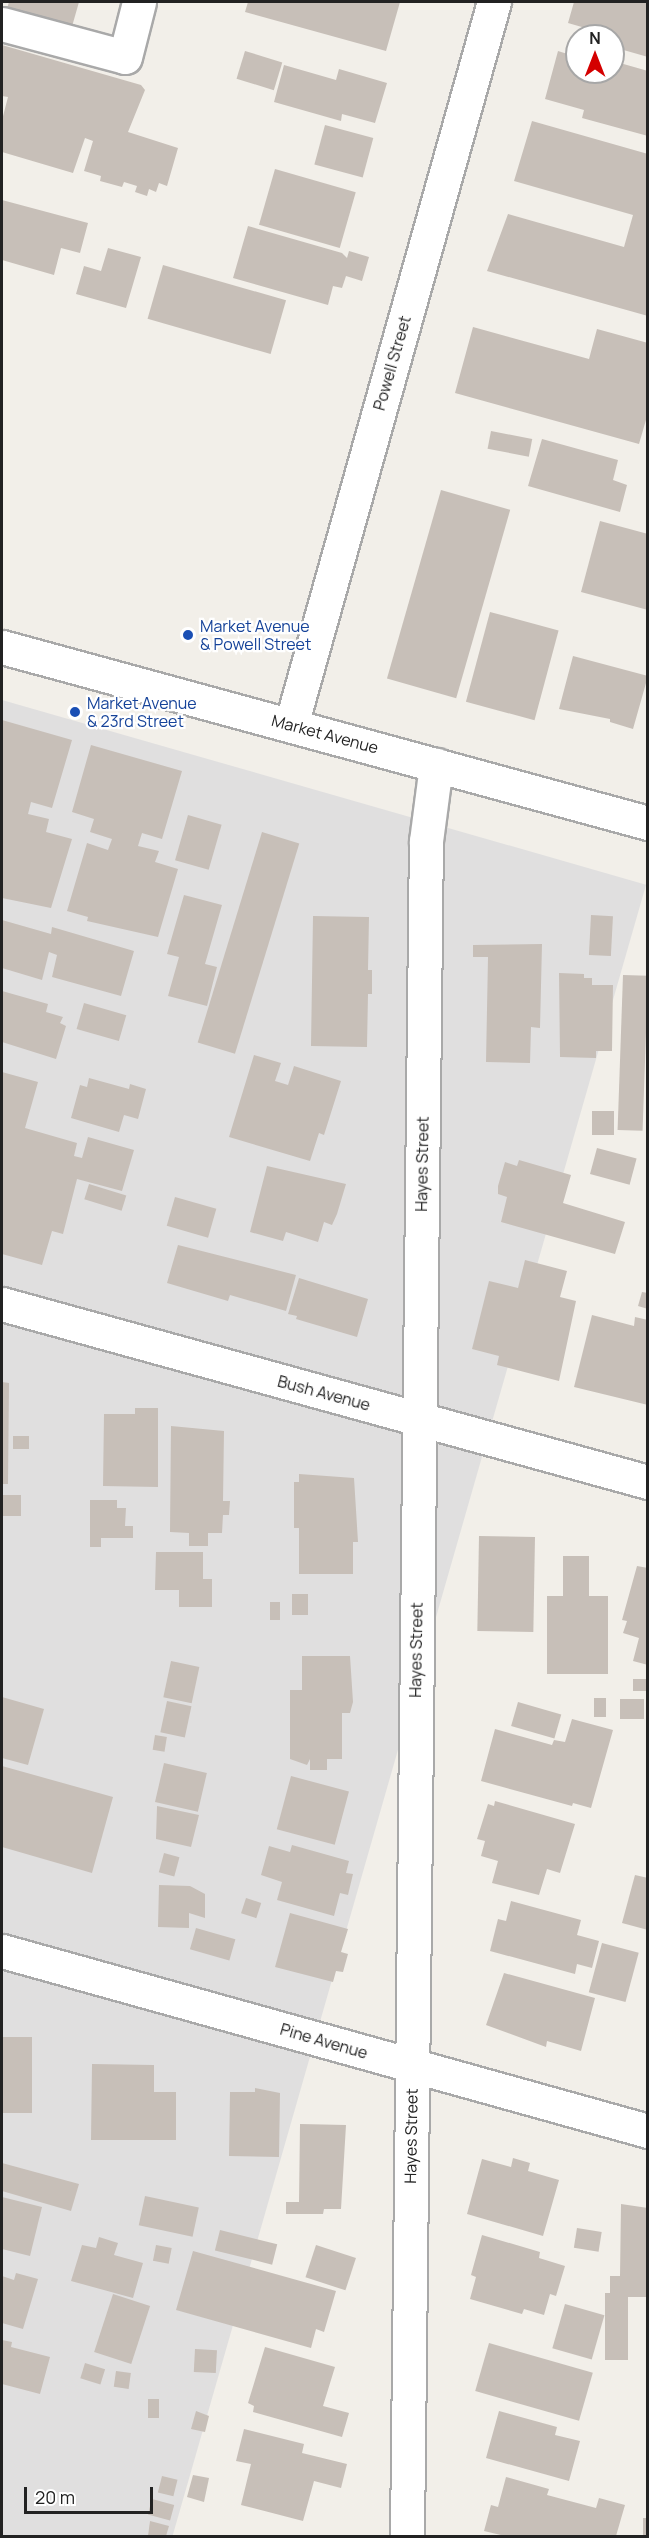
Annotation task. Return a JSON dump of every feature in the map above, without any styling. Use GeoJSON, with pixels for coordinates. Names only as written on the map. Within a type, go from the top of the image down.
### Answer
{"type":"FeatureCollection","features":[{"type":"Feature","properties":{"kind":"street"},"geometry":{"type":"LineString","coordinates":[[2,24],[125,57],[139,2]]}},
{"type":"Feature","properties":{"kind":"street","name":"Powell Street"},"geometry":{"type":"LineString","coordinates":[[291,724],[494,2]]}},
{"type":"Feature","properties":{"kind":"street","name":"Market Avenue"},"geometry":{"type":"LineString","coordinates":[[2,647],[291,724],[648,824]]}},
{"type":"Feature","properties":{"kind":"street","name":"Hayes Street"},"geometry":{"type":"LineString","coordinates":[[407,2536],[426,841],[436,765]]}},
{"type":"Feature","properties":{"kind":"street","name":"Bush Avenue"},"geometry":{"type":"LineString","coordinates":[[2,1304],[648,1482]]}},
{"type":"Feature","properties":{"kind":"street","name":"Pine Avenue"},"geometry":{"type":"LineString","coordinates":[[2,1951],[648,2131]]}},
{"type":"Feature","properties":{"kind":"shaded area"},"geometry":{"type":"Polygon","coordinates":[[[2,700],[646,885],[173,2536],[2,2536],[2,700]]]}},
{"type":"Feature","properties":{"kind":"building"},"geometry":{"type":"Polygon","coordinates":[[[9,2],[79,2],[71,30],[6,12],[9,2]]]}},
{"type":"Feature","properties":{"kind":"building"},"geometry":{"type":"Polygon","coordinates":[[[248,2],[400,2],[386,51],[245,12],[248,2]]]}},
{"type":"Feature","properties":{"kind":"building"},"geometry":{"type":"Polygon","coordinates":[[[574,2],[648,2],[648,57],[625,50],[625,24],[568,23],[574,2]]]}},
{"type":"Feature","properties":{"kind":"building"},"geometry":{"type":"Polygon","coordinates":[[[2,45],[141,85],[145,90],[128,132],[178,148],[167,186],[159,183],[156,192],[149,189],[147,196],[135,192],[137,186],[124,182],[122,187],[100,181],[101,176],[84,171],[93,141],[85,138],[73,173],[2,152],[2,120],[8,97],[2,96],[2,45]]]}},
{"type":"Feature","properties":{"kind":"building"},"geometry":{"type":"Polygon","coordinates":[[[245,51],[282,62],[274,90],[237,79],[245,51]]]}},
{"type":"Feature","properties":{"kind":"building"},"geometry":{"type":"Polygon","coordinates":[[[558,51],[565,53],[565,84],[625,84],[625,64],[648,71],[648,136],[582,118],[584,110],[545,99],[558,51]]]}},
{"type":"Feature","properties":{"kind":"building"},"geometry":{"type":"Polygon","coordinates":[[[284,65],[336,80],[339,69],[387,83],[375,123],[342,114],[341,121],[274,102],[284,65]]]}},
{"type":"Feature","properties":{"kind":"building"},"geometry":{"type":"Polygon","coordinates":[[[532,121],[648,154],[648,316],[487,271],[508,214],[624,247],[633,215],[514,181],[532,121]]]}},
{"type":"Feature","properties":{"kind":"building"},"geometry":{"type":"Polygon","coordinates":[[[325,125],[373,138],[363,178],[314,165],[325,125]]]}},
{"type":"Feature","properties":{"kind":"building"},"geometry":{"type":"Polygon","coordinates":[[[275,169],[356,192],[340,248],[259,225],[275,169]]]}},
{"type":"Feature","properties":{"kind":"building"},"geometry":{"type":"Polygon","coordinates":[[[2,200],[88,223],[80,253],[61,248],[54,275],[2,260],[2,200]]]}},
{"type":"Feature","properties":{"kind":"building"},"geometry":{"type":"Polygon","coordinates":[[[248,226],[342,253],[347,258],[349,251],[369,257],[362,281],[346,276],[342,288],[333,286],[328,305],[233,278],[248,226]]]}},
{"type":"Feature","properties":{"kind":"building"},"geometry":{"type":"Polygon","coordinates":[[[108,248],[141,257],[126,308],[76,294],[84,266],[101,271],[108,248]]]}},
{"type":"Feature","properties":{"kind":"building"},"geometry":{"type":"Polygon","coordinates":[[[163,265],[286,300],[271,354],[148,319],[163,265]]]}},
{"type":"Feature","properties":{"kind":"building"},"geometry":{"type":"Polygon","coordinates":[[[473,327],[589,359],[597,329],[648,343],[648,413],[639,444],[455,393],[473,327]]]}},
{"type":"Feature","properties":{"kind":"building"},"geometry":{"type":"Polygon","coordinates":[[[491,431],[532,439],[529,457],[488,449],[491,431]]]}},
{"type":"Feature","properties":{"kind":"building"},"geometry":{"type":"Polygon","coordinates":[[[542,439],[618,460],[613,480],[627,485],[620,512],[528,486],[542,439]]]}},
{"type":"Feature","properties":{"kind":"building"},"geometry":{"type":"Polygon","coordinates":[[[441,490],[510,510],[456,698],[387,678],[441,490]]]}},
{"type":"Feature","properties":{"kind":"building"},"geometry":{"type":"Polygon","coordinates":[[[600,521],[648,534],[648,610],[581,592],[600,521]]]}},
{"type":"Feature","properties":{"kind":"building"},"geometry":{"type":"Polygon","coordinates":[[[490,612],[559,630],[535,720],[466,702],[490,612]]]}},
{"type":"Feature","properties":{"kind":"building"},"geometry":{"type":"Polygon","coordinates":[[[573,656],[648,676],[633,729],[610,722],[610,719],[559,709],[573,656]]]}},
{"type":"Feature","properties":{"kind":"building"},"geometry":{"type":"Polygon","coordinates":[[[2,720],[72,740],[52,808],[31,802],[28,814],[49,819],[46,832],[72,839],[51,908],[2,898],[2,720]]]}},
{"type":"Feature","properties":{"kind":"building"},"geometry":{"type":"Polygon","coordinates":[[[91,745],[182,771],[162,839],[142,833],[138,846],[159,851],[155,862],[178,869],[158,937],[87,921],[88,917],[67,911],[87,843],[108,850],[112,839],[90,832],[94,819],[72,812],[91,745]]]}},
{"type":"Feature","properties":{"kind":"building"},"geometry":{"type":"Polygon","coordinates":[[[188,815],[222,825],[209,870],[175,860],[188,815]]]}},
{"type":"Feature","properties":{"kind":"building"},"geometry":{"type":"Polygon","coordinates":[[[262,832],[299,843],[235,1054],[198,1042],[262,832]]]}},
{"type":"Feature","properties":{"kind":"building"},"geometry":{"type":"Polygon","coordinates":[[[184,895],[222,905],[205,964],[217,967],[207,1006],[168,996],[179,957],[167,954],[184,895]]]}},
{"type":"Feature","properties":{"kind":"building"},"geometry":{"type":"Polygon","coordinates":[[[591,915],[613,916],[611,956],[589,955],[591,915]]]}},
{"type":"Feature","properties":{"kind":"building"},"geometry":{"type":"Polygon","coordinates":[[[313,916],[369,917],[368,970],[372,970],[372,994],[368,994],[367,1047],[311,1046],[313,916]]]}},
{"type":"Feature","properties":{"kind":"building"},"geometry":{"type":"Polygon","coordinates":[[[2,920],[51,934],[52,927],[134,951],[121,996],[52,977],[57,955],[49,952],[42,980],[2,968],[2,920]]]}},
{"type":"Feature","properties":{"kind":"building"},"geometry":{"type":"Polygon","coordinates":[[[542,944],[540,1028],[531,1027],[530,1063],[486,1062],[488,957],[473,957],[473,945],[542,944]]]}},
{"type":"Feature","properties":{"kind":"building"},"geometry":{"type":"Polygon","coordinates":[[[559,973],[584,974],[584,978],[592,978],[592,985],[613,985],[612,1051],[596,1051],[596,1058],[560,1057],[559,973]]]}},
{"type":"Feature","properties":{"kind":"building"},"geometry":{"type":"Polygon","coordinates":[[[623,975],[648,976],[643,1131],[618,1130],[623,975]]]}},
{"type":"Feature","properties":{"kind":"building"},"geometry":{"type":"Polygon","coordinates":[[[2,991],[48,1004],[46,1012],[63,1017],[60,1023],[66,1026],[56,1059],[2,1042],[2,991]]]}},
{"type":"Feature","properties":{"kind":"building"},"geometry":{"type":"Polygon","coordinates":[[[84,1003],[126,1015],[119,1041],[77,1029],[84,1003]]]}},
{"type":"Feature","properties":{"kind":"building"},"geometry":{"type":"Polygon","coordinates":[[[254,1055],[281,1063],[275,1081],[288,1085],[294,1066],[341,1081],[324,1135],[319,1133],[310,1161],[229,1137],[254,1055]]]}},
{"type":"Feature","properties":{"kind":"building"},"geometry":{"type":"Polygon","coordinates":[[[2,1072],[38,1082],[25,1128],[77,1143],[74,1156],[82,1158],[88,1137],[134,1150],[122,1191],[77,1179],[63,1234],[52,1231],[42,1265],[2,1254],[2,1072]]]}},
{"type":"Feature","properties":{"kind":"building"},"geometry":{"type":"Polygon","coordinates":[[[89,1078],[129,1089],[130,1084],[146,1089],[138,1119],[124,1115],[119,1132],[71,1118],[80,1085],[87,1087],[89,1078]]]}},
{"type":"Feature","properties":{"kind":"building"},"geometry":{"type":"Polygon","coordinates":[[[592,1111],[614,1111],[614,1135],[592,1135],[592,1111]]]}},
{"type":"Feature","properties":{"kind":"building"},"geometry":{"type":"Polygon","coordinates":[[[597,1148],[637,1159],[630,1185],[590,1174],[597,1148]]]}},
{"type":"Feature","properties":{"kind":"building"},"geometry":{"type":"Polygon","coordinates":[[[519,1160],[571,1175],[563,1203],[625,1222],[615,1254],[501,1222],[507,1197],[498,1194],[498,1186],[505,1162],[517,1166],[519,1160]]]}},
{"type":"Feature","properties":{"kind":"building"},"geometry":{"type":"Polygon","coordinates":[[[267,1166],[346,1184],[332,1225],[324,1222],[318,1242],[286,1232],[283,1241],[250,1232],[267,1166]]]}},
{"type":"Feature","properties":{"kind":"building"},"geometry":{"type":"Polygon","coordinates":[[[89,1184],[126,1195],[122,1211],[84,1199],[89,1184]]]}},
{"type":"Feature","properties":{"kind":"building"},"geometry":{"type":"Polygon","coordinates":[[[175,1197],[216,1209],[208,1238],[167,1226],[175,1197]]]}},
{"type":"Feature","properties":{"kind":"building"},"geometry":{"type":"Polygon","coordinates":[[[178,1245],[296,1275],[286,1311],[230,1295],[228,1301],[167,1283],[178,1245]]]}},
{"type":"Feature","properties":{"kind":"building"},"geometry":{"type":"Polygon","coordinates":[[[525,1260],[567,1271],[560,1297],[576,1301],[559,1381],[497,1365],[499,1356],[472,1349],[489,1281],[518,1288],[525,1260]]]}},
{"type":"Feature","properties":{"kind":"building"},"geometry":{"type":"Polygon","coordinates":[[[299,1278],[368,1299],[357,1337],[296,1319],[297,1316],[288,1314],[299,1278]]]}},
{"type":"Feature","properties":{"kind":"building"},"geometry":{"type":"Polygon","coordinates":[[[642,1292],[648,1293],[648,1309],[638,1306],[642,1292]]]}},
{"type":"Feature","properties":{"kind":"building"},"geometry":{"type":"Polygon","coordinates":[[[592,1315],[634,1326],[635,1317],[648,1320],[648,1405],[574,1387],[592,1315]]]}},
{"type":"Feature","properties":{"kind":"building"},"geometry":{"type":"Polygon","coordinates":[[[2,1382],[9,1383],[8,1484],[2,1484],[2,1382]]]}},
{"type":"Feature","properties":{"kind":"building"},"geometry":{"type":"Polygon","coordinates":[[[135,1408],[158,1408],[158,1487],[103,1486],[104,1414],[135,1414],[135,1408]]]}},
{"type":"Feature","properties":{"kind":"building"},"geometry":{"type":"Polygon","coordinates":[[[171,1426],[224,1431],[223,1501],[230,1501],[229,1515],[223,1515],[222,1533],[208,1533],[208,1546],[189,1546],[189,1533],[170,1532],[171,1426]]]}},
{"type":"Feature","properties":{"kind":"building"},"geometry":{"type":"Polygon","coordinates":[[[13,1436],[29,1436],[29,1449],[13,1449],[13,1436]]]}},
{"type":"Feature","properties":{"kind":"building"},"geometry":{"type":"Polygon","coordinates":[[[299,1474],[354,1478],[358,1542],[353,1542],[353,1574],[299,1574],[299,1528],[294,1528],[294,1482],[299,1482],[299,1474]]]}},
{"type":"Feature","properties":{"kind":"building"},"geometry":{"type":"Polygon","coordinates":[[[2,1495],[21,1495],[21,1516],[2,1516],[2,1495]]]}},
{"type":"Feature","properties":{"kind":"building"},"geometry":{"type":"Polygon","coordinates":[[[90,1500],[117,1500],[117,1508],[126,1508],[125,1526],[133,1526],[133,1538],[101,1538],[101,1547],[90,1547],[90,1500]]]}},
{"type":"Feature","properties":{"kind":"building"},"geometry":{"type":"Polygon","coordinates":[[[479,1536],[535,1537],[533,1632],[477,1631],[479,1536]]]}},
{"type":"Feature","properties":{"kind":"building"},"geometry":{"type":"Polygon","coordinates":[[[156,1552],[203,1552],[203,1579],[212,1579],[212,1607],[179,1607],[179,1590],[155,1590],[156,1552]]]}},
{"type":"Feature","properties":{"kind":"building"},"geometry":{"type":"Polygon","coordinates":[[[563,1556],[589,1556],[589,1596],[608,1596],[608,1674],[547,1674],[547,1596],[563,1596],[563,1556]]]}},
{"type":"Feature","properties":{"kind":"building"},"geometry":{"type":"Polygon","coordinates":[[[637,1566],[648,1568],[648,1665],[633,1661],[639,1638],[623,1633],[627,1621],[622,1620],[637,1566]]]}},
{"type":"Feature","properties":{"kind":"building"},"geometry":{"type":"Polygon","coordinates":[[[292,1594],[308,1594],[308,1615],[292,1615],[292,1594]]]}},
{"type":"Feature","properties":{"kind":"building"},"geometry":{"type":"Polygon","coordinates":[[[270,1602],[280,1602],[280,1620],[270,1620],[270,1602]]]}},
{"type":"Feature","properties":{"kind":"building"},"geometry":{"type":"Polygon","coordinates":[[[302,1656],[350,1656],[353,1702],[350,1713],[342,1713],[342,1759],[327,1759],[327,1770],[310,1770],[310,1759],[307,1765],[290,1759],[290,1690],[302,1690],[302,1656]]]}},
{"type":"Feature","properties":{"kind":"building"},"geometry":{"type":"Polygon","coordinates":[[[171,1661],[199,1667],[192,1703],[163,1697],[171,1661]]]}},
{"type":"Feature","properties":{"kind":"building"},"geometry":{"type":"Polygon","coordinates":[[[633,1679],[647,1679],[647,1691],[633,1691],[633,1679]]]}},
{"type":"Feature","properties":{"kind":"building"},"geometry":{"type":"Polygon","coordinates":[[[2,1697],[44,1709],[28,1765],[2,1758],[2,1697]]]}},
{"type":"Feature","properties":{"kind":"building"},"geometry":{"type":"Polygon","coordinates":[[[594,1698],[606,1698],[606,1717],[594,1717],[594,1698]]]}},
{"type":"Feature","properties":{"kind":"building"},"geometry":{"type":"Polygon","coordinates":[[[620,1699],[644,1699],[644,1719],[620,1719],[620,1699]]]}},
{"type":"Feature","properties":{"kind":"building"},"geometry":{"type":"Polygon","coordinates":[[[167,1701],[191,1706],[185,1737],[160,1732],[167,1701]]]}},
{"type":"Feature","properties":{"kind":"building"},"geometry":{"type":"Polygon","coordinates":[[[518,1702],[561,1714],[554,1738],[511,1726],[518,1702]]]}},
{"type":"Feature","properties":{"kind":"building"},"geometry":{"type":"Polygon","coordinates":[[[572,1719],[613,1730],[591,1808],[573,1803],[572,1806],[481,1781],[495,1729],[552,1745],[554,1740],[565,1742],[572,1719]]]}},
{"type":"Feature","properties":{"kind":"building"},"geometry":{"type":"Polygon","coordinates":[[[155,1735],[167,1737],[165,1752],[153,1750],[155,1735]]]}},
{"type":"Feature","properties":{"kind":"building"},"geometry":{"type":"Polygon","coordinates":[[[164,1763],[207,1773],[198,1812],[155,1802],[164,1763]]]}},
{"type":"Feature","properties":{"kind":"building"},"geometry":{"type":"Polygon","coordinates":[[[2,1766],[113,1797],[92,1873],[2,1847],[2,1766]]]}},
{"type":"Feature","properties":{"kind":"building"},"geometry":{"type":"Polygon","coordinates":[[[291,1776],[349,1792],[335,1845],[277,1829],[291,1776]]]}},
{"type":"Feature","properties":{"kind":"building"},"geometry":{"type":"Polygon","coordinates":[[[495,1801],[575,1824],[560,1873],[547,1869],[539,1895],[492,1883],[498,1861],[481,1856],[485,1841],[477,1839],[488,1804],[494,1806],[495,1801]]]}},
{"type":"Feature","properties":{"kind":"building"},"geometry":{"type":"Polygon","coordinates":[[[157,1806],[199,1815],[191,1847],[156,1839],[157,1806]]]}},
{"type":"Feature","properties":{"kind":"building"},"geometry":{"type":"Polygon","coordinates":[[[292,1845],[349,1861],[346,1873],[353,1874],[348,1895],[340,1893],[334,1916],[277,1900],[282,1882],[261,1875],[269,1846],[290,1852],[292,1845]]]}},
{"type":"Feature","properties":{"kind":"building"},"geometry":{"type":"Polygon","coordinates":[[[164,1853],[179,1857],[174,1876],[159,1872],[164,1853]]]}},
{"type":"Feature","properties":{"kind":"building"},"geometry":{"type":"Polygon","coordinates":[[[635,1875],[648,1878],[648,1930],[622,1923],[635,1875]]]}},
{"type":"Feature","properties":{"kind":"building"},"geometry":{"type":"Polygon","coordinates":[[[159,1885],[190,1886],[205,1894],[205,1918],[189,1913],[189,1928],[158,1927],[159,1885]]]}},
{"type":"Feature","properties":{"kind":"building"},"geometry":{"type":"Polygon","coordinates":[[[246,1898],[261,1903],[256,1918],[241,1913],[246,1898]]]}},
{"type":"Feature","properties":{"kind":"building"},"geometry":{"type":"Polygon","coordinates":[[[511,1901],[581,1920],[577,1935],[599,1941],[592,1968],[577,1964],[575,1974],[490,1951],[498,1919],[506,1921],[511,1901]]]}},
{"type":"Feature","properties":{"kind":"building"},"geometry":{"type":"Polygon","coordinates":[[[290,1913],[348,1929],[341,1952],[348,1954],[343,1972],[336,1971],[333,1982],[275,1967],[290,1913]]]}},
{"type":"Feature","properties":{"kind":"building"},"geometry":{"type":"Polygon","coordinates":[[[196,1928],[235,1939],[229,1960],[190,1949],[196,1928]]]}},
{"type":"Feature","properties":{"kind":"building"},"geometry":{"type":"Polygon","coordinates":[[[602,1943],[639,1953],[626,2002],[589,1992],[602,1943]]]}},
{"type":"Feature","properties":{"kind":"building"},"geometry":{"type":"Polygon","coordinates":[[[504,1973],[595,1998],[581,2051],[547,2041],[546,2047],[486,2025],[504,1973]]]}},
{"type":"Feature","properties":{"kind":"building"},"geometry":{"type":"Polygon","coordinates":[[[2,2037],[32,2037],[32,2113],[2,2113],[2,2037]]]}},
{"type":"Feature","properties":{"kind":"building"},"geometry":{"type":"Polygon","coordinates":[[[92,2064],[154,2065],[154,2092],[176,2092],[176,2140],[91,2140],[92,2064]]]}},
{"type":"Feature","properties":{"kind":"building"},"geometry":{"type":"Polygon","coordinates":[[[255,2088],[280,2093],[279,2157],[229,2156],[230,2092],[255,2092],[255,2088]]]}},
{"type":"Feature","properties":{"kind":"building"},"geometry":{"type":"Polygon","coordinates":[[[300,2124],[346,2125],[341,2209],[324,2209],[323,2214],[286,2214],[286,2202],[299,2202],[300,2124]]]}},
{"type":"Feature","properties":{"kind":"building"},"geometry":{"type":"Polygon","coordinates":[[[513,2158],[530,2163],[528,2171],[559,2180],[543,2236],[467,2214],[482,2159],[511,2167],[513,2158]]]}},
{"type":"Feature","properties":{"kind":"building"},"geometry":{"type":"Polygon","coordinates":[[[2,2163],[79,2184],[71,2211],[2,2191],[2,2163]]]}},
{"type":"Feature","properties":{"kind":"building"},"geometry":{"type":"Polygon","coordinates":[[[145,2196],[199,2207],[193,2237],[139,2225],[145,2196]]]}},
{"type":"Feature","properties":{"kind":"building"},"geometry":{"type":"Polygon","coordinates":[[[2,2197],[42,2207],[30,2256],[2,2249],[2,2197]]]}},
{"type":"Feature","properties":{"kind":"building"},"geometry":{"type":"Polygon","coordinates":[[[621,2204],[648,2208],[648,2297],[628,2297],[628,2360],[605,2360],[605,2293],[610,2293],[610,2276],[620,2276],[621,2204]]]}},
{"type":"Feature","properties":{"kind":"building"},"geometry":{"type":"Polygon","coordinates":[[[577,2228],[602,2232],[599,2252],[574,2248],[577,2228]]]}},
{"type":"Feature","properties":{"kind":"building"},"geometry":{"type":"Polygon","coordinates":[[[220,2230],[277,2244],[272,2265],[215,2250],[220,2230]]]}},
{"type":"Feature","properties":{"kind":"building"},"geometry":{"type":"Polygon","coordinates":[[[482,2235],[540,2252],[539,2258],[565,2266],[556,2296],[550,2294],[544,2315],[524,2309],[522,2314],[470,2299],[476,2277],[471,2275],[482,2235]]]}},
{"type":"Feature","properties":{"kind":"building"},"geometry":{"type":"Polygon","coordinates":[[[99,2237],[118,2243],[114,2255],[143,2263],[133,2298],[71,2281],[82,2245],[96,2248],[99,2237]]]}},
{"type":"Feature","properties":{"kind":"building"},"geometry":{"type":"Polygon","coordinates":[[[156,2245],[172,2248],[169,2264],[153,2261],[156,2245]]]}},
{"type":"Feature","properties":{"kind":"building"},"geometry":{"type":"Polygon","coordinates":[[[316,2245],[356,2258],[345,2290],[305,2277],[316,2245]]]}},
{"type":"Feature","properties":{"kind":"building"},"geometry":{"type":"Polygon","coordinates":[[[193,2251],[336,2291],[324,2332],[316,2329],[311,2348],[176,2310],[193,2251]]]}},
{"type":"Feature","properties":{"kind":"building"},"geometry":{"type":"Polygon","coordinates":[[[16,2273],[38,2279],[23,2329],[2,2323],[2,2276],[14,2280],[16,2273]]]}},
{"type":"Feature","properties":{"kind":"building"},"geometry":{"type":"Polygon","coordinates":[[[113,2294],[150,2306],[131,2364],[94,2352],[113,2294]]]}},
{"type":"Feature","properties":{"kind":"building"},"geometry":{"type":"Polygon","coordinates":[[[565,2304],[604,2315],[592,2360],[552,2348],[565,2304]]]}},
{"type":"Feature","properties":{"kind":"building"},"geometry":{"type":"Polygon","coordinates":[[[2,2340],[12,2342],[11,2347],[50,2357],[40,2394],[2,2384],[2,2340]]]}},
{"type":"Feature","properties":{"kind":"building"},"geometry":{"type":"Polygon","coordinates":[[[489,2343],[593,2373],[579,2421],[475,2391],[489,2343]]]}},
{"type":"Feature","properties":{"kind":"building"},"geometry":{"type":"Polygon","coordinates":[[[265,2347],[335,2367],[323,2406],[349,2413],[342,2437],[253,2412],[254,2406],[248,2403],[265,2347]]]}},
{"type":"Feature","properties":{"kind":"building"},"geometry":{"type":"Polygon","coordinates":[[[195,2349],[217,2350],[216,2373],[194,2372],[195,2349]]]}},
{"type":"Feature","properties":{"kind":"building"},"geometry":{"type":"Polygon","coordinates":[[[85,2363],[105,2369],[100,2384],[80,2378],[85,2363]]]}},
{"type":"Feature","properties":{"kind":"building"},"geometry":{"type":"Polygon","coordinates":[[[116,2371],[131,2373],[129,2389],[114,2387],[116,2371]]]}},
{"type":"Feature","properties":{"kind":"building"},"geometry":{"type":"Polygon","coordinates":[[[148,2399],[159,2399],[159,2418],[148,2418],[148,2399]]]}},
{"type":"Feature","properties":{"kind":"building"},"geometry":{"type":"Polygon","coordinates":[[[196,2411],[209,2416],[205,2432],[191,2429],[196,2411]]]}},
{"type":"Feature","properties":{"kind":"building"},"geometry":{"type":"Polygon","coordinates":[[[499,2411],[557,2427],[555,2435],[580,2441],[569,2481],[486,2458],[499,2411]]]}},
{"type":"Feature","properties":{"kind":"building"},"geometry":{"type":"Polygon","coordinates":[[[244,2429],[304,2444],[302,2453],[347,2464],[341,2488],[314,2481],[303,2521],[241,2505],[251,2464],[236,2461],[244,2429]]]}},
{"type":"Feature","properties":{"kind":"building"},"geometry":{"type":"Polygon","coordinates":[[[193,2475],[209,2478],[204,2502],[187,2497],[193,2475]]]}},
{"type":"Feature","properties":{"kind":"building"},"geometry":{"type":"Polygon","coordinates":[[[162,2476],[178,2480],[173,2496],[158,2492],[162,2476]]]}},
{"type":"Feature","properties":{"kind":"building"},"geometry":{"type":"Polygon","coordinates":[[[506,2477],[549,2489],[547,2495],[596,2508],[599,2498],[625,2505],[616,2536],[505,2536],[484,2531],[491,2505],[498,2507],[506,2477]]]}},
{"type":"Feature","properties":{"kind":"building"},"geometry":{"type":"Polygon","coordinates":[[[152,2499],[174,2505],[170,2520],[148,2514],[152,2499]]]}},
{"type":"Feature","properties":{"kind":"building"},"geometry":{"type":"Polygon","coordinates":[[[643,2518],[648,2518],[648,2536],[643,2536],[643,2518]]]}},
{"type":"Feature","properties":{"kind":"building"},"geometry":{"type":"Polygon","coordinates":[[[150,2521],[169,2526],[166,2536],[148,2536],[150,2521]]]}},
{"type":"Feature","properties":{"kind":"place","name":"Market Avenue & Powell Street"},"geometry":{"type":"Point","coordinates":[188,635]}},
{"type":"Feature","properties":{"kind":"place","name":"Market Avenue & 23rd Street"},"geometry":{"type":"Point","coordinates":[75,712]}}]}
